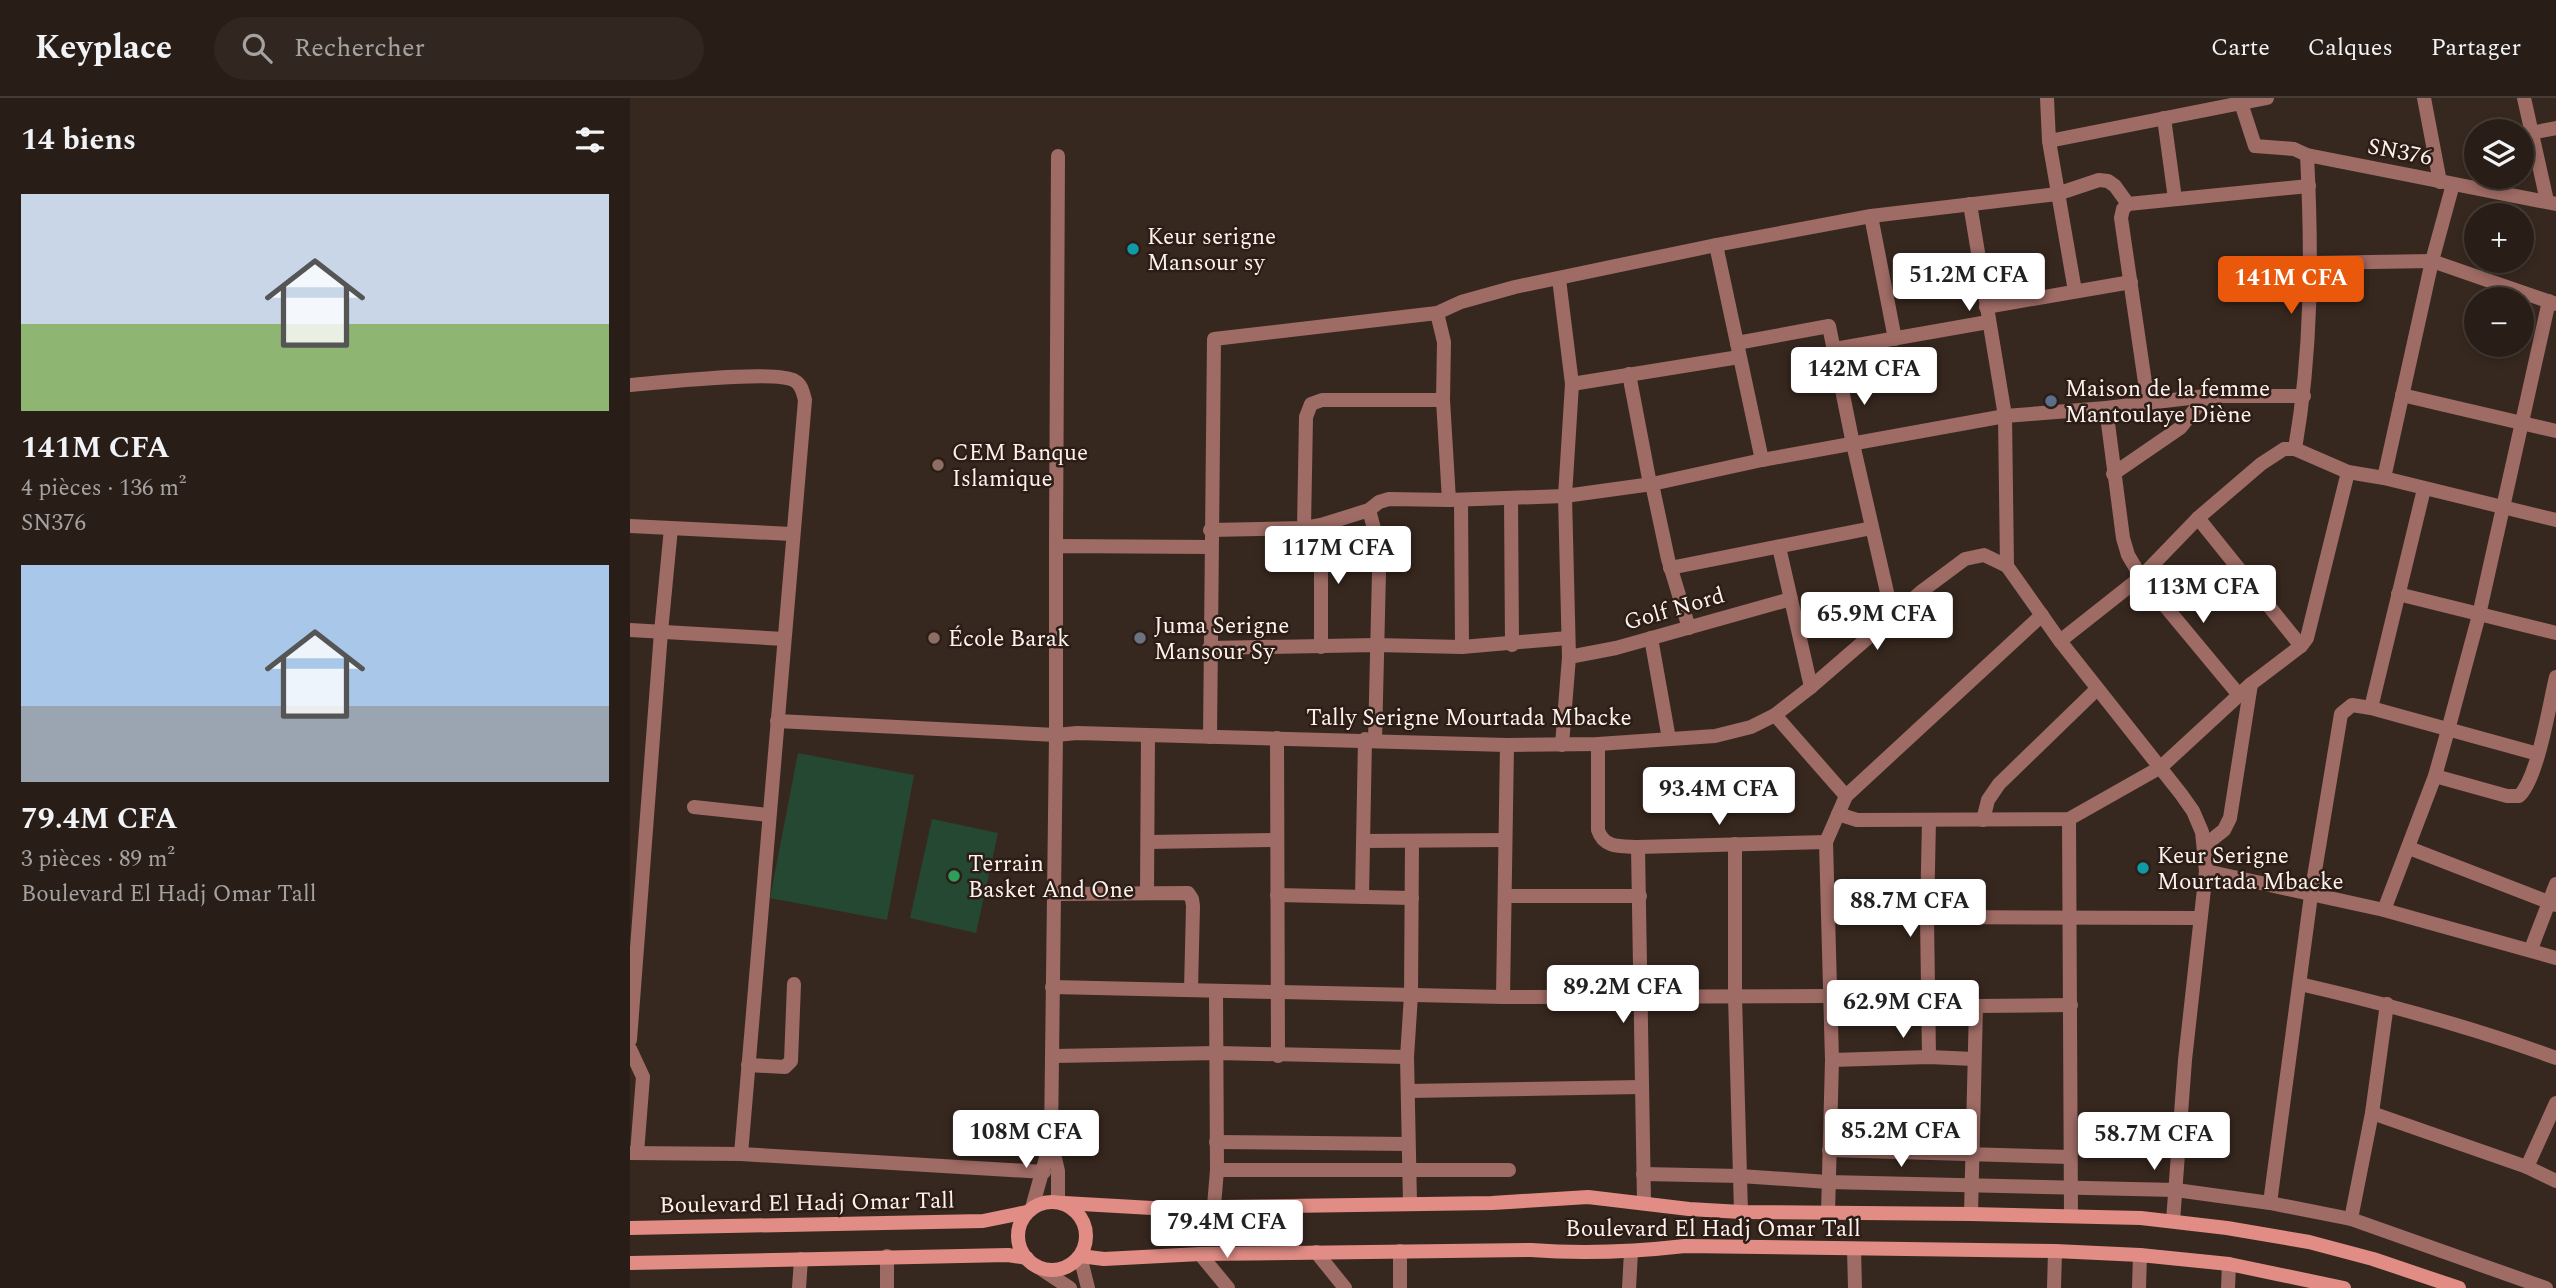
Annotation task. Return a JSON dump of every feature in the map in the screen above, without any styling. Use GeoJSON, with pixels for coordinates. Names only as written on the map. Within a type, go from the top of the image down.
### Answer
{"type":"FeatureCollection","features":[{"type":"Feature","properties":{"kind":"main road","name":"Boulevard El Hadj Omar Tall"},"geometry":{"type":"LineString","coordinates":[[1061,1203],[1152,1208],[1492,1203],[1588,1196],[1689,1209],[1741,1212],[2071,1216],[2174,1221],[2309,1242],[2373,1259],[2459,1288]]}},
{"type":"Feature","properties":{"kind":"main road"},"geometry":{"type":"LineString","coordinates":[[630,1263],[1008,1255],[1047,1269],[1065,1267],[1080,1256],[1086,1241],[1085,1226],[1077,1212],[1061,1203],[1045,1202],[1030,1210],[1022,1219],[1018,1236],[1021,1250],[1033,1262]]}},
{"type":"Feature","properties":{"kind":"main road","name":"Boulevard El Hadj Omar Tall"},"geometry":{"type":"LineString","coordinates":[[630,1228],[983,1221],[1030,1210]]}},
{"type":"Feature","properties":{"kind":"main road","name":"Boulevard El Hadj Omar Tall"},"geometry":{"type":"LineString","coordinates":[[1080,1256],[1104,1259],[1200,1254],[1531,1250],[1583,1254],[1630,1252],[1685,1245],[2055,1251],[2140,1255],[2229,1264],[2316,1285],[2344,1288]]}},
{"type":"Feature","properties":{"kind":"street"},"geometry":{"type":"LineString","coordinates":[[2047,98],[2049,141],[2075,291]]}},
{"type":"Feature","properties":{"kind":"street"},"geometry":{"type":"LineString","coordinates":[[2049,141],[2267,98]]}},
{"type":"Feature","properties":{"kind":"street"},"geometry":{"type":"LineString","coordinates":[[2384,478],[2447,183],[2424,98]]}},
{"type":"Feature","properties":{"kind":"street"},"geometry":{"type":"LineString","coordinates":[[2524,98],[2528,119]]}},
{"type":"Feature","properties":{"kind":"street","name":"SN376"},"geometry":{"type":"LineString","coordinates":[[2241,103],[2255,146],[2294,149],[2307,155],[2551,202]]}},
{"type":"Feature","properties":{"kind":"street"},"geometry":{"type":"LineString","coordinates":[[2164,118],[2175,199]]}},
{"type":"Feature","properties":{"kind":"street"},"geometry":{"type":"LineString","coordinates":[[2534,132],[2556,128]]}},
{"type":"Feature","properties":{"kind":"street"},"geometry":{"type":"LineString","coordinates":[[2534,143],[2551,202]]}},
{"type":"Feature","properties":{"kind":"street"},"geometry":{"type":"LineString","coordinates":[[2295,449],[2304,396],[2311,263],[2307,155]]}},
{"type":"Feature","properties":{"kind":"street"},"geometry":{"type":"LineString","coordinates":[[1030,1210],[1044,1172],[1051,1140],[1054,1056],[1052,987],[1055,894],[1058,156]]}},
{"type":"Feature","properties":{"kind":"street"},"geometry":{"type":"LineString","coordinates":[[1210,737],[1214,339],[1437,313],[1481,296],[1716,245],[1871,216],[2057,194],[2099,180],[2108,181],[2128,204]]}},
{"type":"Feature","properties":{"kind":"street"},"geometry":{"type":"LineString","coordinates":[[2148,403],[2121,218],[2123,209],[2128,204],[2308,186]]}},
{"type":"Feature","properties":{"kind":"street"},"geometry":{"type":"LineString","coordinates":[[1970,204],[2005,416],[2007,566],[2060,641],[2161,767],[2193,811],[2202,832],[2206,871],[2185,1060],[2174,1221]]}},
{"type":"Feature","properties":{"kind":"street"},"geometry":{"type":"LineString","coordinates":[[1871,216],[1895,339]]}},
{"type":"Feature","properties":{"kind":"street"},"geometry":{"type":"LineString","coordinates":[[1716,245],[1762,460]]}},
{"type":"Feature","properties":{"kind":"street"},"geometry":{"type":"LineString","coordinates":[[2311,263],[2432,261],[2552,302],[2521,424],[2479,615],[2448,730],[2435,776],[2384,910]]}},
{"type":"Feature","properties":{"kind":"street"},"geometry":{"type":"LineString","coordinates":[[1559,279],[1572,384],[1566,496],[1569,657],[1562,745]]}},
{"type":"Feature","properties":{"kind":"street"},"geometry":{"type":"LineString","coordinates":[[1986,307],[2131,282]]}},
{"type":"Feature","properties":{"kind":"street"},"geometry":{"type":"LineString","coordinates":[[1437,313],[1444,342],[1443,400],[1455,500],[1462,648]]}},
{"type":"Feature","properties":{"kind":"street"},"geometry":{"type":"LineString","coordinates":[[1835,349],[1988,322]]}},
{"type":"Feature","properties":{"kind":"street"},"geometry":{"type":"LineString","coordinates":[[1572,384],[1738,350],[1826,325],[1830,328],[1835,349],[1853,444],[1892,614]]}},
{"type":"Feature","properties":{"kind":"street"},"geometry":{"type":"LineString","coordinates":[[1629,374],[1651,484],[1689,628]]}},
{"type":"Feature","properties":{"kind":"street"},"geometry":{"type":"LineString","coordinates":[[630,384],[773,375],[797,382],[803,390],[805,400],[741,1154]]}},
{"type":"Feature","properties":{"kind":"street"},"geometry":{"type":"LineString","coordinates":[[2402,395],[2556,431]]}},
{"type":"Feature","properties":{"kind":"street"},"geometry":{"type":"LineString","coordinates":[[1210,530],[1304,528],[1369,510],[1379,502],[1389,499],[1455,500],[1566,496],[1651,484],[1762,460],[2005,416],[2206,396],[2304,396]]}},
{"type":"Feature","properties":{"kind":"street"},"geometry":{"type":"LineString","coordinates":[[2113,474],[2180,428],[2206,396]]}},
{"type":"Feature","properties":{"kind":"street"},"geometry":{"type":"LineString","coordinates":[[1304,528],[1306,417],[1311,404],[1322,400],[1443,400]]}},
{"type":"Feature","properties":{"kind":"street"},"geometry":{"type":"LineString","coordinates":[[2106,408],[2113,474],[2128,555],[2141,577],[2239,695]]}},
{"type":"Feature","properties":{"kind":"street"},"geometry":{"type":"LineString","coordinates":[[2060,641],[2141,577],[2198,518],[2274,454],[2284,449],[2295,449],[2348,472],[2384,478],[2556,520]]}},
{"type":"Feature","properties":{"kind":"street"},"geometry":{"type":"LineString","coordinates":[[1838,814],[1857,820],[2069,819],[2161,767],[2251,684],[2301,646],[2306,638],[2348,472]]}},
{"type":"Feature","properties":{"kind":"street"},"geometry":{"type":"LineString","coordinates":[[2371,708],[2424,489]]}},
{"type":"Feature","properties":{"kind":"street"},"geometry":{"type":"LineString","coordinates":[[1511,498],[1512,645]]}},
{"type":"Feature","properties":{"kind":"street"},"geometry":{"type":"LineString","coordinates":[[1362,897],[1379,572],[1377,540],[1369,510]]}},
{"type":"Feature","properties":{"kind":"street"},"geometry":{"type":"LineString","coordinates":[[2198,518],[2301,646]]}},
{"type":"Feature","properties":{"kind":"street"},"geometry":{"type":"LineString","coordinates":[[1321,525],[1321,647]]}},
{"type":"Feature","properties":{"kind":"street"},"geometry":{"type":"LineString","coordinates":[[630,526],[792,534]]}},
{"type":"Feature","properties":{"kind":"street"},"geometry":{"type":"LineString","coordinates":[[630,1040],[671,528]]}},
{"type":"Feature","properties":{"kind":"street"},"geometry":{"type":"LineString","coordinates":[[1671,568],[1872,528]]}},
{"type":"Feature","properties":{"kind":"street"},"geometry":{"type":"LineString","coordinates":[[1056,546],[1210,547]]}},
{"type":"Feature","properties":{"kind":"street"},"geometry":{"type":"LineString","coordinates":[[1779,547],[1811,687]]}},
{"type":"Feature","properties":{"kind":"street","name":"Tally Serigne Mourtada Mbacke"},"geometry":{"type":"LineString","coordinates":[[777,721],[1056,735],[1077,733],[1507,745],[1598,744],[1733,733],[1775,715],[1811,687],[1892,614],[1969,556],[1984,555],[2007,566]]}},
{"type":"Feature","properties":{"kind":"street"},"geometry":{"type":"LineString","coordinates":[[2398,594],[2556,633]]}},
{"type":"Feature","properties":{"kind":"street","name":"Golf Nord"},"geometry":{"type":"LineString","coordinates":[[1569,657],[1616,648],[1791,599]]}},
{"type":"Feature","properties":{"kind":"street"},"geometry":{"type":"LineString","coordinates":[[1828,1213],[1832,1060],[1826,842],[1846,796],[2042,615]]}},
{"type":"Feature","properties":{"kind":"street"},"geometry":{"type":"LineString","coordinates":[[630,630],[784,639]]}},
{"type":"Feature","properties":{"kind":"street"},"geometry":{"type":"LineString","coordinates":[[1209,648],[1376,645],[1462,648],[1568,638]]}},
{"type":"Feature","properties":{"kind":"street"},"geometry":{"type":"LineString","coordinates":[[1651,638],[1669,739]]}},
{"type":"Feature","properties":{"kind":"street"},"geometry":{"type":"LineString","coordinates":[[2435,776],[2514,797],[2522,793],[2552,711],[2556,677]]}},
{"type":"Feature","properties":{"kind":"street"},"geometry":{"type":"LineString","coordinates":[[2204,845],[2224,830],[2230,818],[2251,684]]}},
{"type":"Feature","properties":{"kind":"street"},"geometry":{"type":"LineString","coordinates":[[1983,820],[1988,800],[1999,784],[2097,689]]}},
{"type":"Feature","properties":{"kind":"street"},"geometry":{"type":"LineString","coordinates":[[2270,1203],[2311,895],[2342,715],[2352,705],[2371,708],[2538,754]]}},
{"type":"Feature","properties":{"kind":"street"},"geometry":{"type":"LineString","coordinates":[[1775,715],[1846,796]]}},
{"type":"Feature","properties":{"kind":"street"},"geometry":{"type":"LineString","coordinates":[[1147,893],[1148,736]]}},
{"type":"Feature","properties":{"kind":"street"},"geometry":{"type":"LineString","coordinates":[[1277,738],[1278,1056]]}},
{"type":"Feature","properties":{"kind":"street"},"geometry":{"type":"LineString","coordinates":[[1598,744],[1598,831],[1600,838],[1610,845],[1639,847],[1826,842]]}},
{"type":"Feature","properties":{"kind":"street"},"geometry":{"type":"LineString","coordinates":[[1503,997],[1507,745]]}},
{"type":"Feature","properties":{"kind":"street"},"geometry":{"type":"LineString","coordinates":[[694,807],[769,815]]}},
{"type":"Feature","properties":{"kind":"street"},"geometry":{"type":"LineString","coordinates":[[2069,819],[2071,1216]]}},
{"type":"Feature","properties":{"kind":"street"},"geometry":{"type":"LineString","coordinates":[[1928,820],[1929,1057]]}},
{"type":"Feature","properties":{"kind":"street"},"geometry":{"type":"LineString","coordinates":[[1148,842],[1277,840]]}},
{"type":"Feature","properties":{"kind":"street"},"geometry":{"type":"LineString","coordinates":[[1364,841],[1505,840]]}},
{"type":"Feature","properties":{"kind":"street"},"geometry":{"type":"LineString","coordinates":[[1410,1203],[1407,1057],[1411,995],[1412,841]]}},
{"type":"Feature","properties":{"kind":"street"},"geometry":{"type":"LineString","coordinates":[[1735,844],[1735,996],[1741,1212]]}},
{"type":"Feature","properties":{"kind":"street"},"geometry":{"type":"LineString","coordinates":[[1639,847],[1644,1202]]}},
{"type":"Feature","properties":{"kind":"street"},"geometry":{"type":"LineString","coordinates":[[2409,848],[2552,904]]}},
{"type":"Feature","properties":{"kind":"street"},"geometry":{"type":"LineString","coordinates":[[2206,871],[2384,910],[2556,958]]}},
{"type":"Feature","properties":{"kind":"street"},"geometry":{"type":"LineString","coordinates":[[2531,949],[2552,904],[2556,884]]}},
{"type":"Feature","properties":{"kind":"street"},"geometry":{"type":"LineString","coordinates":[[1055,894],[1183,892],[1191,896],[1191,990]]}},
{"type":"Feature","properties":{"kind":"street"},"geometry":{"type":"LineString","coordinates":[[1277,895],[1412,898]]}},
{"type":"Feature","properties":{"kind":"street"},"geometry":{"type":"LineString","coordinates":[[1505,896],[1640,896]]}},
{"type":"Feature","properties":{"kind":"street"},"geometry":{"type":"LineString","coordinates":[[1927,917],[2200,918]]}},
{"type":"Feature","properties":{"kind":"street"},"geometry":{"type":"LineString","coordinates":[[748,1065],[785,1067],[791,1061],[794,984]]}},
{"type":"Feature","properties":{"kind":"street"},"geometry":{"type":"LineString","coordinates":[[2300,984],[2387,1004],[2493,1035],[2556,1058]]}},
{"type":"Feature","properties":{"kind":"street"},"geometry":{"type":"LineString","coordinates":[[1052,987],[1503,997],[1829,996]]}},
{"type":"Feature","properties":{"kind":"street"},"geometry":{"type":"LineString","coordinates":[[1214,1206],[1217,1170],[1216,991]]}},
{"type":"Feature","properties":{"kind":"street"},"geometry":{"type":"LineString","coordinates":[[1929,1003],[1976,1006],[2071,1005]]}},
{"type":"Feature","properties":{"kind":"street"},"geometry":{"type":"LineString","coordinates":[[2351,1219],[2372,1113],[2387,1004]]}},
{"type":"Feature","properties":{"kind":"street"},"geometry":{"type":"LineString","coordinates":[[1970,1214],[1976,1006]]}},
{"type":"Feature","properties":{"kind":"street"},"geometry":{"type":"LineString","coordinates":[[630,1049],[643,1077],[634,1153],[741,1154],[1044,1172]]}},
{"type":"Feature","properties":{"kind":"street"},"geometry":{"type":"LineString","coordinates":[[1054,1056],[1217,1053],[1407,1057]]}},
{"type":"Feature","properties":{"kind":"street"},"geometry":{"type":"LineString","coordinates":[[1832,1060],[1929,1057],[1974,1059]]}},
{"type":"Feature","properties":{"kind":"street"},"geometry":{"type":"LineString","coordinates":[[1408,1091],[1641,1087]]}},
{"type":"Feature","properties":{"kind":"street"},"geometry":{"type":"LineString","coordinates":[[2527,1167],[2556,1103]]}},
{"type":"Feature","properties":{"kind":"street"},"geometry":{"type":"LineString","coordinates":[[2372,1113],[2527,1167],[2556,1181]]}},
{"type":"Feature","properties":{"kind":"street"},"geometry":{"type":"LineString","coordinates":[[1051,1140],[1061,1203]]}},
{"type":"Feature","properties":{"kind":"street"},"geometry":{"type":"LineString","coordinates":[[1216,1142],[1408,1144]]}},
{"type":"Feature","properties":{"kind":"street"},"geometry":{"type":"LineString","coordinates":[[1829,1150],[2070,1157]]}},
{"type":"Feature","properties":{"kind":"street"},"geometry":{"type":"LineString","coordinates":[[1217,1170],[1509,1170]]}},
{"type":"Feature","properties":{"kind":"street"},"geometry":{"type":"LineString","coordinates":[[1643,1174],[1740,1176],[1828,1182],[2176,1190],[2270,1203],[2351,1219],[2546,1288]]}},
{"type":"Feature","properties":{"kind":"street"},"geometry":{"type":"LineString","coordinates":[[1854,1249],[1855,1288]]}},
{"type":"Feature","properties":{"kind":"street"},"geometry":{"type":"LineString","coordinates":[[1399,1288],[1400,1251]]}},
{"type":"Feature","properties":{"kind":"street"},"geometry":{"type":"LineString","coordinates":[[2054,1288],[2055,1251]]}},
{"type":"Feature","properties":{"kind":"street"},"geometry":{"type":"LineString","coordinates":[[1316,1252],[1345,1288]]}},
{"type":"Feature","properties":{"kind":"street"},"geometry":{"type":"LineString","coordinates":[[1629,1288],[1630,1252]]}},
{"type":"Feature","properties":{"kind":"street"},"geometry":{"type":"LineString","coordinates":[[1200,1254],[1228,1288]]}},
{"type":"Feature","properties":{"kind":"street"},"geometry":{"type":"LineString","coordinates":[[2140,1255],[2140,1288]]}},
{"type":"Feature","properties":{"kind":"street"},"geometry":{"type":"LineString","coordinates":[[887,1256],[887,1288]]}},
{"type":"Feature","properties":{"kind":"street"},"geometry":{"type":"LineString","coordinates":[[1080,1256],[1088,1288]]}},
{"type":"Feature","properties":{"kind":"street"},"geometry":{"type":"LineString","coordinates":[[799,1288],[800,1259]]}},
{"type":"Feature","properties":{"kind":"street"},"geometry":{"type":"LineString","coordinates":[[1033,1262],[1070,1288]]}},
{"type":"Feature","properties":{"kind":"street"},"geometry":{"type":"LineString","coordinates":[[2228,1288],[2229,1264]]}},
{"type":"Feature","properties":{"kind":"green space"},"geometry":{"type":"Polygon","coordinates":[[[798,753],[914,775],[887,920],[770,898],[798,753]]]}},
{"type":"Feature","properties":{"kind":"green space","name":"Terrain Basket And One"},"geometry":{"type":"Polygon","coordinates":[[[932,819],[998,833],[976,933],[910,918],[932,819]]]}},
{"type":"Feature","properties":{"kind":"place","name":"Keur serigne Mansour sy"},"geometry":{"type":"Point","coordinates":[1133,249]}},
{"type":"Feature","properties":{"kind":"place","name":"Maison de la femme Mantoulaye Diène"},"geometry":{"type":"Point","coordinates":[2051,401]}},
{"type":"Feature","properties":{"kind":"place","name":"CEM Banque Islamique"},"geometry":{"type":"Point","coordinates":[938,465]}},
{"type":"Feature","properties":{"kind":"place","name":"École Barak"},"geometry":{"type":"Point","coordinates":[934,638]}},
{"type":"Feature","properties":{"kind":"place","name":"Juma Serigne Mansour Sy"},"geometry":{"type":"Point","coordinates":[1140,638]}},
{"type":"Feature","properties":{"kind":"place","name":"Keur Serigne Mourtada Mbacke"},"geometry":{"type":"Point","coordinates":[2143,868]}},
{"type":"Feature","properties":{"kind":"place","name":"Terrain Basket And One"},"geometry":{"type":"Point","coordinates":[954,876]}}]}
